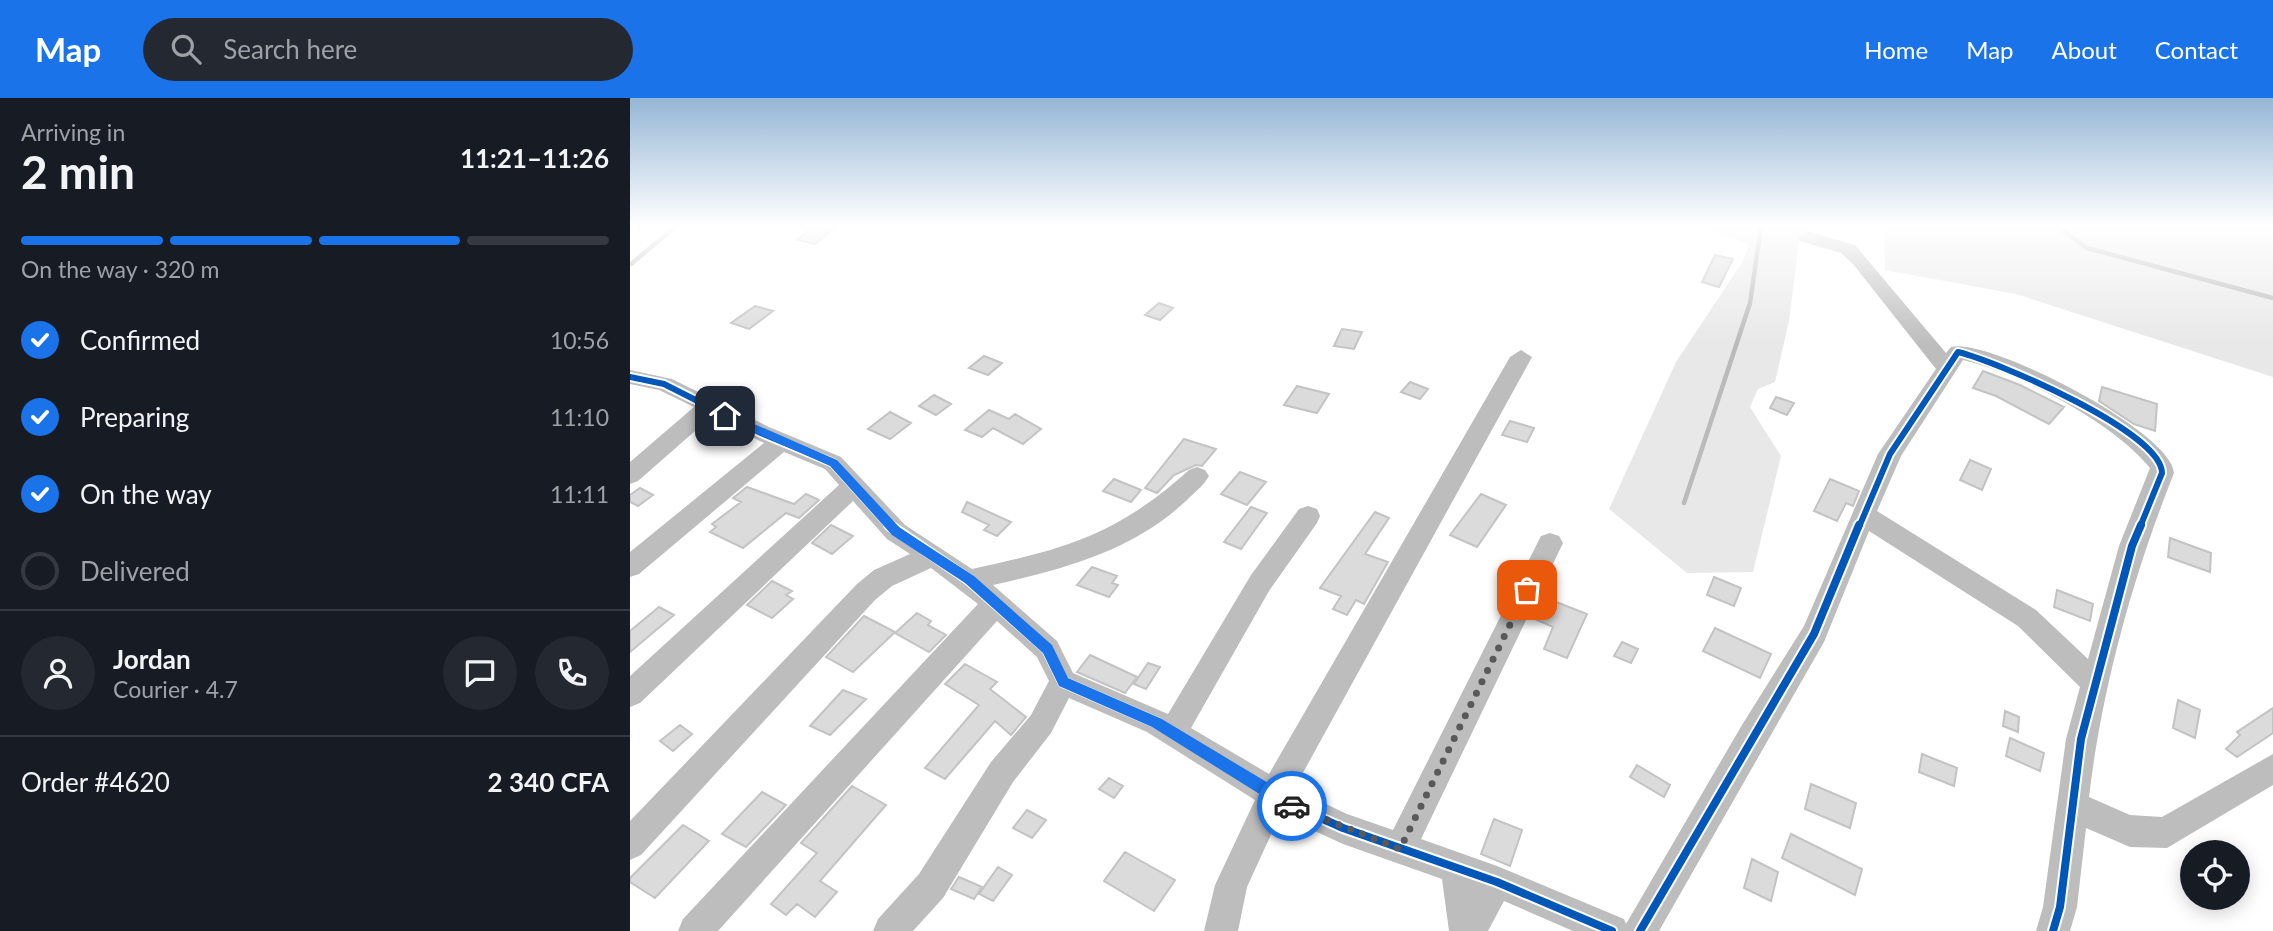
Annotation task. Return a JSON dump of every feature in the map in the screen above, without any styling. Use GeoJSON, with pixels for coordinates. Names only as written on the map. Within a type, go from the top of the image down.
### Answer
{"type":"FeatureCollection","features":[{"type":"Feature","properties":{"kind":"street"},"geometry":{"type":"LineString","coordinates":[[1865,266],[1946,367]]}},
{"type":"Feature","properties":{"kind":"street"},"geometry":{"type":"LineString","coordinates":[[1640,931],[1722,793],[1752,734],[1814,634],[1843,573],[1863,515],[1890,454],[1953,355],[1966,353],[2050,388],[2142,442],[2162,466],[2162,473],[2132,546],[2081,739],[2060,906],[2053,931]]}},
{"type":"Feature","properties":{"kind":"street"},"geometry":{"type":"LineString","coordinates":[[1221,931],[1231,885],[1273,796],[1521,357]]}},
{"type":"Feature","properties":{"kind":"street"},"geometry":{"type":"LineString","coordinates":[[630,377],[664,384],[781,442],[833,463],[883,520],[969,580],[1048,649],[1063,682],[1157,723],[1273,796],[1343,828],[1497,882],[1612,931]]}},
{"type":"Feature","properties":{"kind":"street"},"geometry":{"type":"LineString","coordinates":[[630,475],[708,407]]}},
{"type":"Feature","properties":{"kind":"street"},"geometry":{"type":"LineString","coordinates":[[630,567],[781,442]]}},
{"type":"Feature","properties":{"kind":"street"},"geometry":{"type":"LineString","coordinates":[[969,580],[1101,547],[1136,528],[1176,497],[1197,476]]}},
{"type":"Feature","properties":{"kind":"street"},"geometry":{"type":"LineString","coordinates":[[630,694],[854,486]]}},
{"type":"Feature","properties":{"kind":"street"},"geometry":{"type":"LineString","coordinates":[[1863,515],[2027,618],[2095,683]]}},
{"type":"Feature","properties":{"kind":"street"},"geometry":{"type":"LineString","coordinates":[[1172,733],[1260,583],[1308,516]]}},
{"type":"Feature","properties":{"kind":"street"},"geometry":{"type":"LineString","coordinates":[[1400,849],[1550,543]]}},
{"type":"Feature","properties":{"kind":"street"},"geometry":{"type":"LineString","coordinates":[[630,844],[866,592],[883,578],[932,556]]}},
{"type":"Feature","properties":{"kind":"street"},"geometry":{"type":"LineString","coordinates":[[695,931],[996,603]]}},
{"type":"Feature","properties":{"kind":"street"},"geometry":{"type":"LineString","coordinates":[[890,931],[931,886],[975,812],[1041,724],[1063,682]]}},
{"type":"Feature","properties":{"kind":"street"},"geometry":{"type":"LineString","coordinates":[[2072,805],[2136,834],[2153,836],[2167,832],[2273,768]]}},
{"type":"Feature","properties":{"kind":"street"},"geometry":{"type":"LineString","coordinates":[[1457,870],[1468,931]]}},
{"type":"Feature","properties":{"kind":"street"},"geometry":{"type":"LineString","coordinates":[[1468,931],[1497,882]]}},
{"type":"Feature","properties":{"kind":"shaded area"},"geometry":{"type":"Polygon","coordinates":[[[1740,266],[1796,266],[1789,321],[1775,382],[1758,389],[1750,407],[1781,456],[1753,572],[1687,573],[1609,509],[1676,362],[1740,266]]]}},
{"type":"Feature","properties":{"kind":"shaded area"},"geometry":{"type":"Polygon","coordinates":[[[1885,266],[2273,266],[2273,377],[2016,294],[1885,270],[1885,266]]]}},
{"type":"Feature","properties":{"kind":"building"},"geometry":{"type":"Polygon","coordinates":[[[1710,266],[1730,266],[1719,287],[1702,282],[1710,266]]]}},
{"type":"Feature","properties":{"kind":"building"},"geometry":{"type":"Polygon","coordinates":[[[1159,303],[1173,308],[1160,320],[1145,315],[1159,303]]]}},
{"type":"Feature","properties":{"kind":"building"},"geometry":{"type":"Polygon","coordinates":[[[755,306],[773,311],[749,329],[731,323],[755,306]]]}},
{"type":"Feature","properties":{"kind":"building"},"geometry":{"type":"Polygon","coordinates":[[[1342,329],[1362,332],[1354,349],[1334,346],[1342,329]]]}},
{"type":"Feature","properties":{"kind":"building"},"geometry":{"type":"Polygon","coordinates":[[[984,356],[1002,363],[988,375],[969,368],[984,356]]]}},
{"type":"Feature","properties":{"kind":"building"},"geometry":{"type":"Polygon","coordinates":[[[1983,371],[2020,385],[2064,407],[2049,424],[1996,396],[1973,388],[1983,371]]]}},
{"type":"Feature","properties":{"kind":"building"},"geometry":{"type":"Polygon","coordinates":[[[1410,382],[1428,389],[1420,399],[1401,392],[1410,382]]]}},
{"type":"Feature","properties":{"kind":"building"},"geometry":{"type":"Polygon","coordinates":[[[1297,386],[1329,394],[1317,413],[1284,405],[1297,386]]]}},
{"type":"Feature","properties":{"kind":"building"},"geometry":{"type":"Polygon","coordinates":[[[2102,387],[2157,404],[2155,431],[2134,424],[2099,401],[2102,387]]]}},
{"type":"Feature","properties":{"kind":"building"},"geometry":{"type":"Polygon","coordinates":[[[934,395],[951,404],[936,415],[919,406],[934,395]]]}},
{"type":"Feature","properties":{"kind":"building"},"geometry":{"type":"Polygon","coordinates":[[[1776,397],[1794,403],[1787,415],[1770,408],[1776,397]]]}},
{"type":"Feature","properties":{"kind":"building"},"geometry":{"type":"Polygon","coordinates":[[[989,410],[1009,419],[1015,414],[1041,429],[1023,444],[993,428],[982,437],[965,430],[989,410]]]}},
{"type":"Feature","properties":{"kind":"building"},"geometry":{"type":"Polygon","coordinates":[[[890,412],[911,423],[890,439],[868,429],[890,412]]]}},
{"type":"Feature","properties":{"kind":"building"},"geometry":{"type":"Polygon","coordinates":[[[1510,421],[1534,428],[1527,442],[1502,435],[1510,421]]]}},
{"type":"Feature","properties":{"kind":"building"},"geometry":{"type":"Polygon","coordinates":[[[1184,439],[1216,449],[1202,466],[1196,465],[1174,475],[1157,493],[1145,488],[1184,439]]]}},
{"type":"Feature","properties":{"kind":"building"},"geometry":{"type":"Polygon","coordinates":[[[1970,460],[1991,469],[1982,490],[1960,480],[1970,460]]]}},
{"type":"Feature","properties":{"kind":"building"},"geometry":{"type":"Polygon","coordinates":[[[1240,472],[1266,482],[1247,505],[1221,494],[1240,472]]]}},
{"type":"Feature","properties":{"kind":"building"},"geometry":{"type":"Polygon","coordinates":[[[1114,479],[1141,490],[1131,502],[1103,491],[1114,479]]]}},
{"type":"Feature","properties":{"kind":"building"},"geometry":{"type":"Polygon","coordinates":[[[1830,479],[1859,491],[1853,506],[1846,503],[1837,521],[1814,511],[1830,479]]]}},
{"type":"Feature","properties":{"kind":"building"},"geometry":{"type":"Polygon","coordinates":[[[747,487],[794,504],[806,494],[819,500],[799,518],[786,513],[743,548],[710,532],[716,527],[712,524],[741,502],[733,498],[747,487]]]}},
{"type":"Feature","properties":{"kind":"building"},"geometry":{"type":"Polygon","coordinates":[[[640,488],[653,495],[638,506],[630,502],[630,495],[640,488]]]}},
{"type":"Feature","properties":{"kind":"building"},"geometry":{"type":"Polygon","coordinates":[[[1481,494],[1506,505],[1477,547],[1450,535],[1481,494]]]}},
{"type":"Feature","properties":{"kind":"building"},"geometry":{"type":"Polygon","coordinates":[[[967,502],[1011,522],[997,536],[984,530],[989,525],[962,512],[967,502]]]}},
{"type":"Feature","properties":{"kind":"building"},"geometry":{"type":"Polygon","coordinates":[[[1251,507],[1267,513],[1241,549],[1224,542],[1251,507]]]}},
{"type":"Feature","properties":{"kind":"building"},"geometry":{"type":"Polygon","coordinates":[[[1375,512],[1389,518],[1365,554],[1388,562],[1364,604],[1356,600],[1347,615],[1333,609],[1341,596],[1320,588],[1375,512]]]}},
{"type":"Feature","properties":{"kind":"building"},"geometry":{"type":"Polygon","coordinates":[[[831,525],[853,536],[832,554],[812,543],[831,525]]]}},
{"type":"Feature","properties":{"kind":"building"},"geometry":{"type":"Polygon","coordinates":[[[2170,538],[2211,553],[2210,572],[2168,557],[2170,538]]]}},
{"type":"Feature","properties":{"kind":"building"},"geometry":{"type":"Polygon","coordinates":[[[1092,567],[1117,576],[1112,583],[1118,585],[1109,597],[1077,585],[1092,567]]]}},
{"type":"Feature","properties":{"kind":"building"},"geometry":{"type":"Polygon","coordinates":[[[1714,577],[1741,588],[1734,606],[1707,595],[1714,577]]]}},
{"type":"Feature","properties":{"kind":"building"},"geometry":{"type":"Polygon","coordinates":[[[772,581],[792,591],[786,595],[793,599],[772,618],[747,605],[772,581]]]}},
{"type":"Feature","properties":{"kind":"building"},"geometry":{"type":"Polygon","coordinates":[[[2057,590],[2093,604],[2090,621],[2054,607],[2057,590]]]}},
{"type":"Feature","properties":{"kind":"building"},"geometry":{"type":"Polygon","coordinates":[[[1546,598],[1587,614],[1567,658],[1544,649],[1553,627],[1535,619],[1546,598]]]}},
{"type":"Feature","properties":{"kind":"building"},"geometry":{"type":"Polygon","coordinates":[[[659,607],[674,615],[630,652],[630,631],[659,607]]]}},
{"type":"Feature","properties":{"kind":"building"},"geometry":{"type":"Polygon","coordinates":[[[917,613],[931,621],[928,625],[946,635],[929,652],[895,633],[917,613]]]}},
{"type":"Feature","properties":{"kind":"building"},"geometry":{"type":"Polygon","coordinates":[[[864,616],[895,632],[853,672],[826,657],[864,616]]]}},
{"type":"Feature","properties":{"kind":"building"},"geometry":{"type":"Polygon","coordinates":[[[1715,628],[1771,654],[1760,678],[1703,651],[1715,628]]]}},
{"type":"Feature","properties":{"kind":"building"},"geometry":{"type":"Polygon","coordinates":[[[1622,642],[1638,649],[1631,663],[1614,656],[1622,642]]]}},
{"type":"Feature","properties":{"kind":"building"},"geometry":{"type":"Polygon","coordinates":[[[1090,655],[1137,677],[1125,693],[1077,672],[1090,655]]]}},
{"type":"Feature","properties":{"kind":"building"},"geometry":{"type":"Polygon","coordinates":[[[1148,663],[1160,667],[1146,689],[1134,684],[1148,663]]]}},
{"type":"Feature","properties":{"kind":"building"},"geometry":{"type":"Polygon","coordinates":[[[965,664],[997,682],[990,689],[1026,717],[1011,735],[995,721],[945,779],[925,768],[979,705],[945,684],[965,664]]]}},
{"type":"Feature","properties":{"kind":"building"},"geometry":{"type":"Polygon","coordinates":[[[843,690],[866,699],[830,735],[810,726],[843,690]]]}},
{"type":"Feature","properties":{"kind":"building"},"geometry":{"type":"Polygon","coordinates":[[[2178,700],[2200,710],[2195,738],[2173,728],[2178,700]]]}},
{"type":"Feature","properties":{"kind":"building"},"geometry":{"type":"Polygon","coordinates":[[[2273,708],[2273,733],[2237,757],[2226,749],[2240,735],[2237,732],[2273,708]]]}},
{"type":"Feature","properties":{"kind":"building"},"geometry":{"type":"Polygon","coordinates":[[[2005,711],[2019,717],[2018,732],[2003,726],[2005,711]]]}},
{"type":"Feature","properties":{"kind":"building"},"geometry":{"type":"Polygon","coordinates":[[[680,725],[692,734],[673,751],[660,741],[680,725]]]}},
{"type":"Feature","properties":{"kind":"building"},"geometry":{"type":"Polygon","coordinates":[[[2010,738],[2044,753],[2040,771],[2006,756],[2010,738]]]}},
{"type":"Feature","properties":{"kind":"building"},"geometry":{"type":"Polygon","coordinates":[[[1922,754],[1957,768],[1954,786],[1919,772],[1922,754]]]}},
{"type":"Feature","properties":{"kind":"building"},"geometry":{"type":"Polygon","coordinates":[[[1637,765],[1670,785],[1664,797],[1630,777],[1637,765]]]}},
{"type":"Feature","properties":{"kind":"building"},"geometry":{"type":"Polygon","coordinates":[[[1109,778],[1123,786],[1114,798],[1099,789],[1109,778]]]}},
{"type":"Feature","properties":{"kind":"building"},"geometry":{"type":"Polygon","coordinates":[[[1811,784],[1856,803],[1850,828],[1805,809],[1811,784]]]}},
{"type":"Feature","properties":{"kind":"building"},"geometry":{"type":"Polygon","coordinates":[[[852,786],[886,805],[820,881],[837,892],[815,917],[797,904],[786,915],[771,904],[817,853],[801,843],[852,786]]]}},
{"type":"Feature","properties":{"kind":"building"},"geometry":{"type":"Polygon","coordinates":[[[762,792],[786,805],[746,847],[722,834],[762,792]]]}},
{"type":"Feature","properties":{"kind":"building"},"geometry":{"type":"Polygon","coordinates":[[[1027,810],[1046,820],[1032,838],[1013,828],[1027,810]]]}},
{"type":"Feature","properties":{"kind":"building"},"geometry":{"type":"Polygon","coordinates":[[[1494,819],[1522,830],[1510,866],[1481,854],[1494,819]]]}},
{"type":"Feature","properties":{"kind":"building"},"geometry":{"type":"Polygon","coordinates":[[[683,825],[709,841],[655,898],[630,882],[630,878],[683,825]]]}},
{"type":"Feature","properties":{"kind":"building"},"geometry":{"type":"Polygon","coordinates":[[[1791,834],[1862,869],[1855,895],[1782,858],[1791,834]]]}},
{"type":"Feature","properties":{"kind":"building"},"geometry":{"type":"Polygon","coordinates":[[[1125,852],[1175,880],[1154,911],[1104,881],[1125,852]]]}},
{"type":"Feature","properties":{"kind":"building"},"geometry":{"type":"Polygon","coordinates":[[[1752,859],[1778,872],[1771,901],[1744,888],[1752,859]]]}},
{"type":"Feature","properties":{"kind":"building"},"geometry":{"type":"Polygon","coordinates":[[[998,867],[1012,875],[993,901],[979,894],[998,867]]]}},
{"type":"Feature","properties":{"kind":"building"},"geometry":{"type":"Polygon","coordinates":[[[959,877],[982,887],[974,899],[951,889],[959,877]]]}},
{"type":"Feature","properties":{"kind":"waterway"},"geometry":{"type":"LineString","coordinates":[[1684,503],[1750,303],[1755,266]]}},
{"type":"Feature","properties":{"kind":"waterway"},"geometry":{"type":"LineString","coordinates":[[2153,266],[2273,298]]}},
{"type":"Feature","properties":{"kind":"cycle path"},"geometry":{"type":"LineString","coordinates":[[1640,931],[1722,793],[1752,735],[1814,634],[1890,454],[1958,352],[2005,367],[2068,397],[2128,433],[2162,466],[2162,473],[2132,546],[2081,739],[2060,907],[2053,931]]}},
{"type":"Feature","properties":{"kind":"cycle path"},"geometry":{"type":"LineString","coordinates":[[630,377],[664,384],[761,433],[833,463],[896,532],[969,580],[1047,649],[1063,682],[1157,723],[1292,805],[1343,828],[1497,882],[1612,931]]}},
{"type":"Feature","properties":{"kind":"way so far"},"geometry":{"type":"LineString","coordinates":[[1292,806],[1400,849],[1527,590]]}},
{"type":"Feature","properties":{"kind":"route"},"geometry":{"type":"LineString","coordinates":[[725,416],[833,463],[883,520],[969,580],[1048,649],[1063,682],[1157,723],[1292,806]]}}]}
